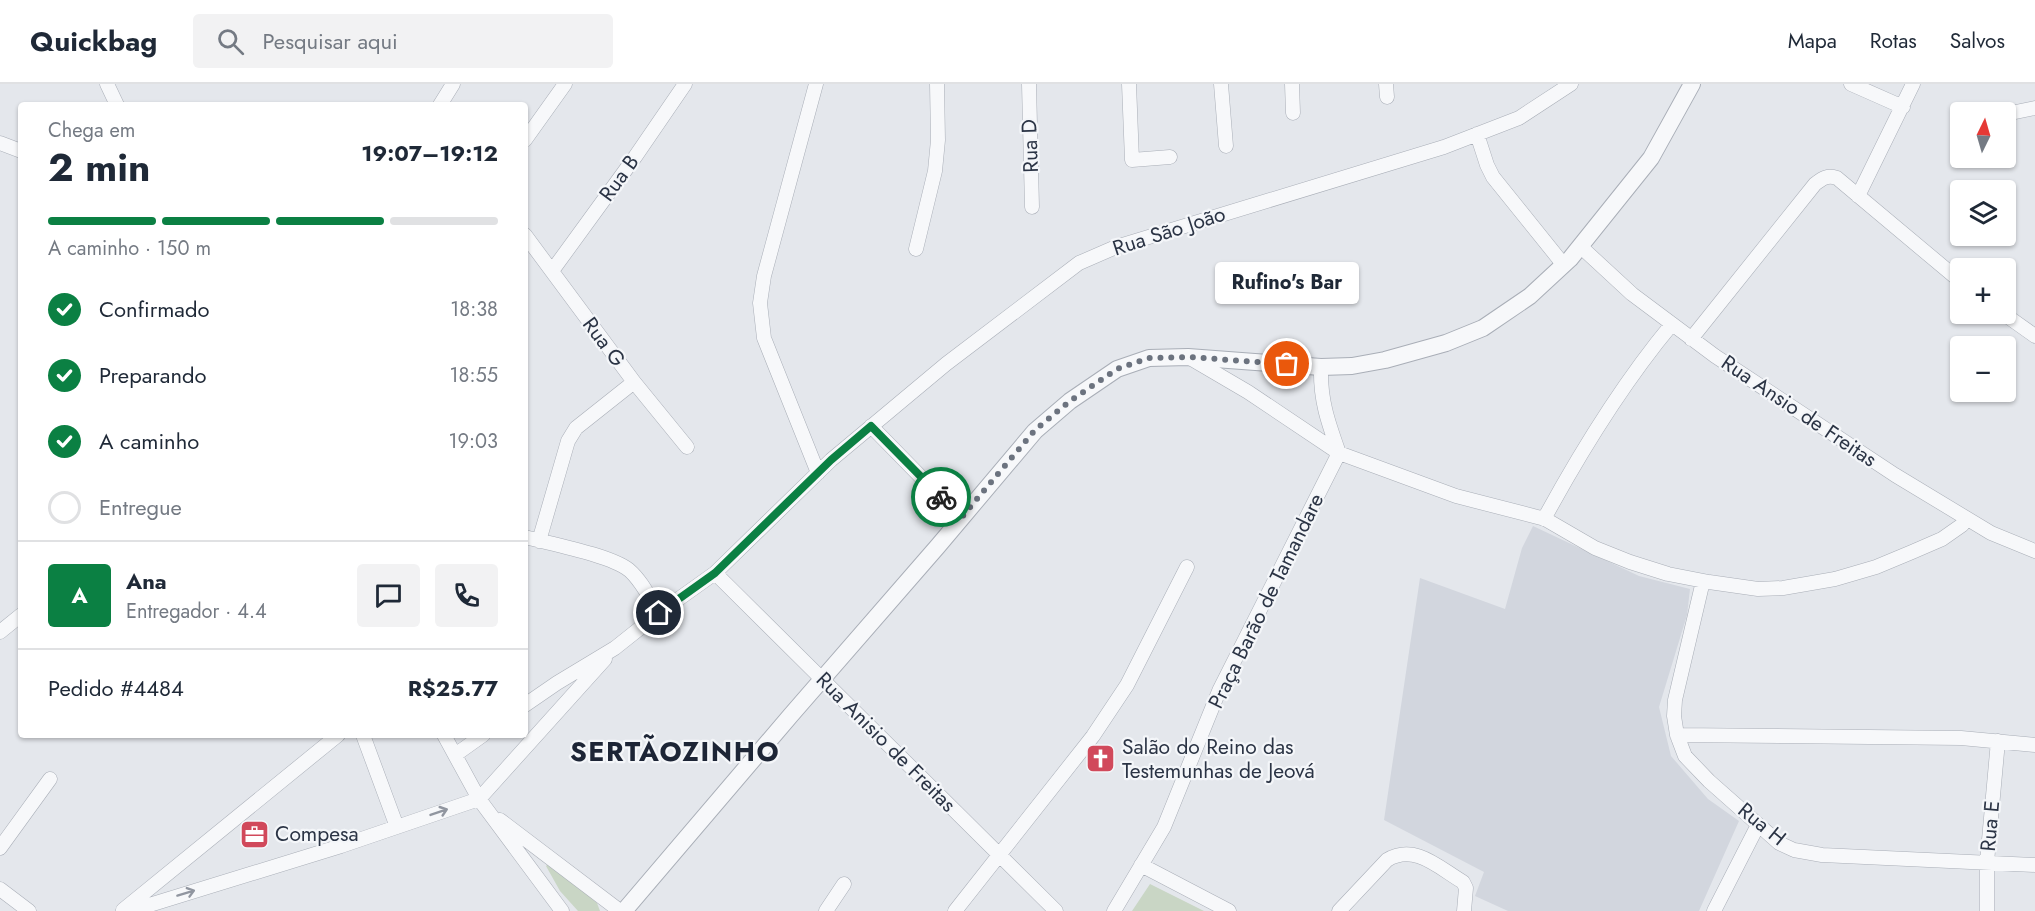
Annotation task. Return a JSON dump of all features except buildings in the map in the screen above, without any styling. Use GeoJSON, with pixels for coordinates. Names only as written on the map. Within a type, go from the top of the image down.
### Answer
{"type":"FeatureCollection","features":[{"type":"Feature","properties":{"kind":"street"},"geometry":{"type":"LineString","coordinates":[[107,84],[116,102]]}},
{"type":"Feature","properties":{"kind":"street"},"geometry":{"type":"LineString","coordinates":[[442,102],[453,84]]}},
{"type":"Feature","properties":{"kind":"street"},"geometry":{"type":"LineString","coordinates":[[528,136],[565,84]]}},
{"type":"Feature","properties":{"kind":"street","name":"Rua B"},"geometry":{"type":"LineString","coordinates":[[552,272],[685,84]]}},
{"type":"Feature","properties":{"kind":"street"},"geometry":{"type":"LineString","coordinates":[[816,84],[764,276],[760,303],[764,339],[818,473]]}},
{"type":"Feature","properties":{"kind":"street"},"geometry":{"type":"LineString","coordinates":[[916,249],[936,171],[937,84]]}},
{"type":"Feature","properties":{"kind":"street","name":"Rua D"},"geometry":{"type":"LineString","coordinates":[[1029,84],[1032,207]]}},
{"type":"Feature","properties":{"kind":"street"},"geometry":{"type":"LineString","coordinates":[[1129,84],[1132,160],[1170,157]]}},
{"type":"Feature","properties":{"kind":"street"},"geometry":{"type":"LineString","coordinates":[[1221,84],[1226,146]]}},
{"type":"Feature","properties":{"kind":"street"},"geometry":{"type":"LineString","coordinates":[[1292,84],[1293,113]]}},
{"type":"Feature","properties":{"kind":"street","name":"Rua São João"},"geometry":{"type":"LineString","coordinates":[[615,648],[715,573],[818,473],[871,426],[946,364],[1079,262],[1116,247],[1444,147],[1519,118],[1571,84]]}},
{"type":"Feature","properties":{"kind":"street"},"geometry":{"type":"LineString","coordinates":[[488,811],[622,911],[1035,430],[1070,401],[1117,369],[1149,358],[1188,357],[1321,367],[1352,366],[1385,360],[1446,343],[1483,328],[1530,296],[1580,246],[1652,158],[1692,84]]}},
{"type":"Feature","properties":{"kind":"street"},"geometry":{"type":"LineString","coordinates":[[1851,84],[1903,107]]}},
{"type":"Feature","properties":{"kind":"street"},"geometry":{"type":"LineString","coordinates":[[1858,196],[1913,84]]}},
{"type":"Feature","properties":{"kind":"street"},"geometry":{"type":"LineString","coordinates":[[2016,112],[2035,108]]}},
{"type":"Feature","properties":{"kind":"street"},"geometry":{"type":"LineString","coordinates":[[1477,134],[1493,177],[1563,264]]}},
{"type":"Feature","properties":{"kind":"street"},"geometry":{"type":"LineString","coordinates":[[0,143],[18,150]]}},
{"type":"Feature","properties":{"kind":"street"},"geometry":{"type":"LineString","coordinates":[[1691,339],[1815,184],[1830,176],[1837,178],[1950,274]]}},
{"type":"Feature","properties":{"kind":"street","name":"Rua G"},"geometry":{"type":"LineString","coordinates":[[528,239],[634,382],[687,447]]}},
{"type":"Feature","properties":{"kind":"street","name":"Rua Ansio de Freitas"},"geometry":{"type":"LineString","coordinates":[[1580,246],[1632,294],[1691,339],[1895,475],[1991,533],[2035,551]]}},
{"type":"Feature","properties":{"kind":"street"},"geometry":{"type":"LineString","coordinates":[[2016,323],[2035,336]]}},
{"type":"Feature","properties":{"kind":"street"},"geometry":{"type":"LineString","coordinates":[[1544,519],[1588,441],[1651,350],[1672,324]]}},
{"type":"Feature","properties":{"kind":"street"},"geometry":{"type":"LineString","coordinates":[[1188,357],[1248,392],[1339,453],[1455,496],[1544,519],[1595,548],[1668,574],[1758,589],[1835,579],[1876,567],[1912,552],[1942,538],[1967,519]]}},
{"type":"Feature","properties":{"kind":"street"},"geometry":{"type":"LineString","coordinates":[[1321,367],[1322,403],[1339,453]]}},
{"type":"Feature","properties":{"kind":"street"},"geometry":{"type":"LineString","coordinates":[[634,382],[576,428],[568,441],[532,539],[613,561],[627,569],[636,577],[659,613]]}},
{"type":"Feature","properties":{"kind":"street"},"geometry":{"type":"LineString","coordinates":[[871,426],[961,518]]}},
{"type":"Feature","properties":{"kind":"street","name":"Praça Barão de Tamandare"},"geometry":{"type":"LineString","coordinates":[[1114,911],[1164,827],[1219,691],[1339,453]]}},
{"type":"Feature","properties":{"kind":"street"},"geometry":{"type":"LineString","coordinates":[[955,911],[1094,736],[1127,685],[1187,567]]}},
{"type":"Feature","properties":{"kind":"street","name":"Rua Anisio de Freitas"},"geometry":{"type":"LineString","coordinates":[[715,573],[1056,911]]}},
{"type":"Feature","properties":{"kind":"street","name":"Rua H"},"geometry":{"type":"LineString","coordinates":[[1703,581],[1675,700],[1674,716],[1677,735],[1684,756],[1779,843],[1822,855],[2035,865]]}},
{"type":"Feature","properties":{"kind":"street"},"geometry":{"type":"LineString","coordinates":[[0,632],[18,617]]}},
{"type":"Feature","properties":{"kind":"street"},"geometry":{"type":"LineString","coordinates":[[528,703],[615,648]]}},
{"type":"Feature","properties":{"kind":"street"},"geometry":{"type":"LineString","coordinates":[[130,911],[479,799],[615,648]]}},
{"type":"Feature","properties":{"kind":"street"},"geometry":{"type":"LineString","coordinates":[[1677,735],[1961,738],[2035,745]]}},
{"type":"Feature","properties":{"kind":"street"},"geometry":{"type":"LineString","coordinates":[[122,911],[334,738]]}},
{"type":"Feature","properties":{"kind":"street"},"geometry":{"type":"LineString","coordinates":[[364,738],[398,826]]}},
{"type":"Feature","properties":{"kind":"street"},"geometry":{"type":"LineString","coordinates":[[446,738],[479,799],[562,911]]}},
{"type":"Feature","properties":{"kind":"street"},"geometry":{"type":"LineString","coordinates":[[455,755],[479,738]]}},
{"type":"Feature","properties":{"kind":"street","name":"Rua E"},"geometry":{"type":"LineString","coordinates":[[1987,911],[1987,862],[1998,741]]}},
{"type":"Feature","properties":{"kind":"street"},"geometry":{"type":"LineString","coordinates":[[0,848],[50,779]]}},
{"type":"Feature","properties":{"kind":"street"},"geometry":{"type":"LineString","coordinates":[[1714,911],[1758,825]]}},
{"type":"Feature","properties":{"kind":"street"},"geometry":{"type":"LineString","coordinates":[[1339,911],[1388,860],[1397,854],[1407,853],[1416,854],[1463,882],[1466,888],[1464,911]]}},
{"type":"Feature","properties":{"kind":"street"},"geometry":{"type":"LineString","coordinates":[[1141,865],[1228,911]]}},
{"type":"Feature","properties":{"kind":"street"},"geometry":{"type":"LineString","coordinates":[[826,911],[844,884]]}},
{"type":"Feature","properties":{"kind":"street"},"geometry":{"type":"LineString","coordinates":[[0,889],[29,911]]}},
{"type":"Feature","properties":{"kind":"shaded area"},"geometry":{"type":"Polygon","coordinates":[[[1533,526],[1639,576],[1690,589],[1687,615],[1659,707],[1671,756],[1708,799],[1739,821],[1699,911],[1508,911],[1475,896],[1484,872],[1384,820],[1420,578],[1505,609],[1522,548],[1533,526]]]}},
{"type":"Feature","properties":{"kind":"green space"},"geometry":{"type":"Polygon","coordinates":[[[550,862],[597,903],[600,911],[578,911],[560,891],[546,866],[550,862]]]}},
{"type":"Feature","properties":{"kind":"green space"},"geometry":{"type":"Polygon","coordinates":[[[1150,884],[1204,911],[1132,911],[1150,884]]]}},
{"type":"Feature","properties":{"kind":"way so far"},"geometry":{"type":"LineString","coordinates":[[941,497],[961,518],[1035,430],[1070,401],[1117,369],[1149,358],[1188,357],[1287,364]]}},
{"type":"Feature","properties":{"kind":"place","name":"Rufino's Bar"},"geometry":{"type":"Point","coordinates":[1287,364]}},
{"type":"Feature","properties":{"kind":"place","name":"Salão do Reino das Testemunhas de Jeová"},"geometry":{"type":"Point","coordinates":[1101,759]}},
{"type":"Feature","properties":{"kind":"place","name":"Compesa"},"geometry":{"type":"Point","coordinates":[254,834]}},
{"type":"Feature","properties":{"kind":"district","name":"SERTÃOZINHO"},"geometry":{"type":"Point","coordinates":[675,752]}},
{"type":"Feature","properties":{"kind":"route"},"geometry":{"type":"LineString","coordinates":[[659,613],[715,573],[831,460],[871,426],[941,497]]}}]}
